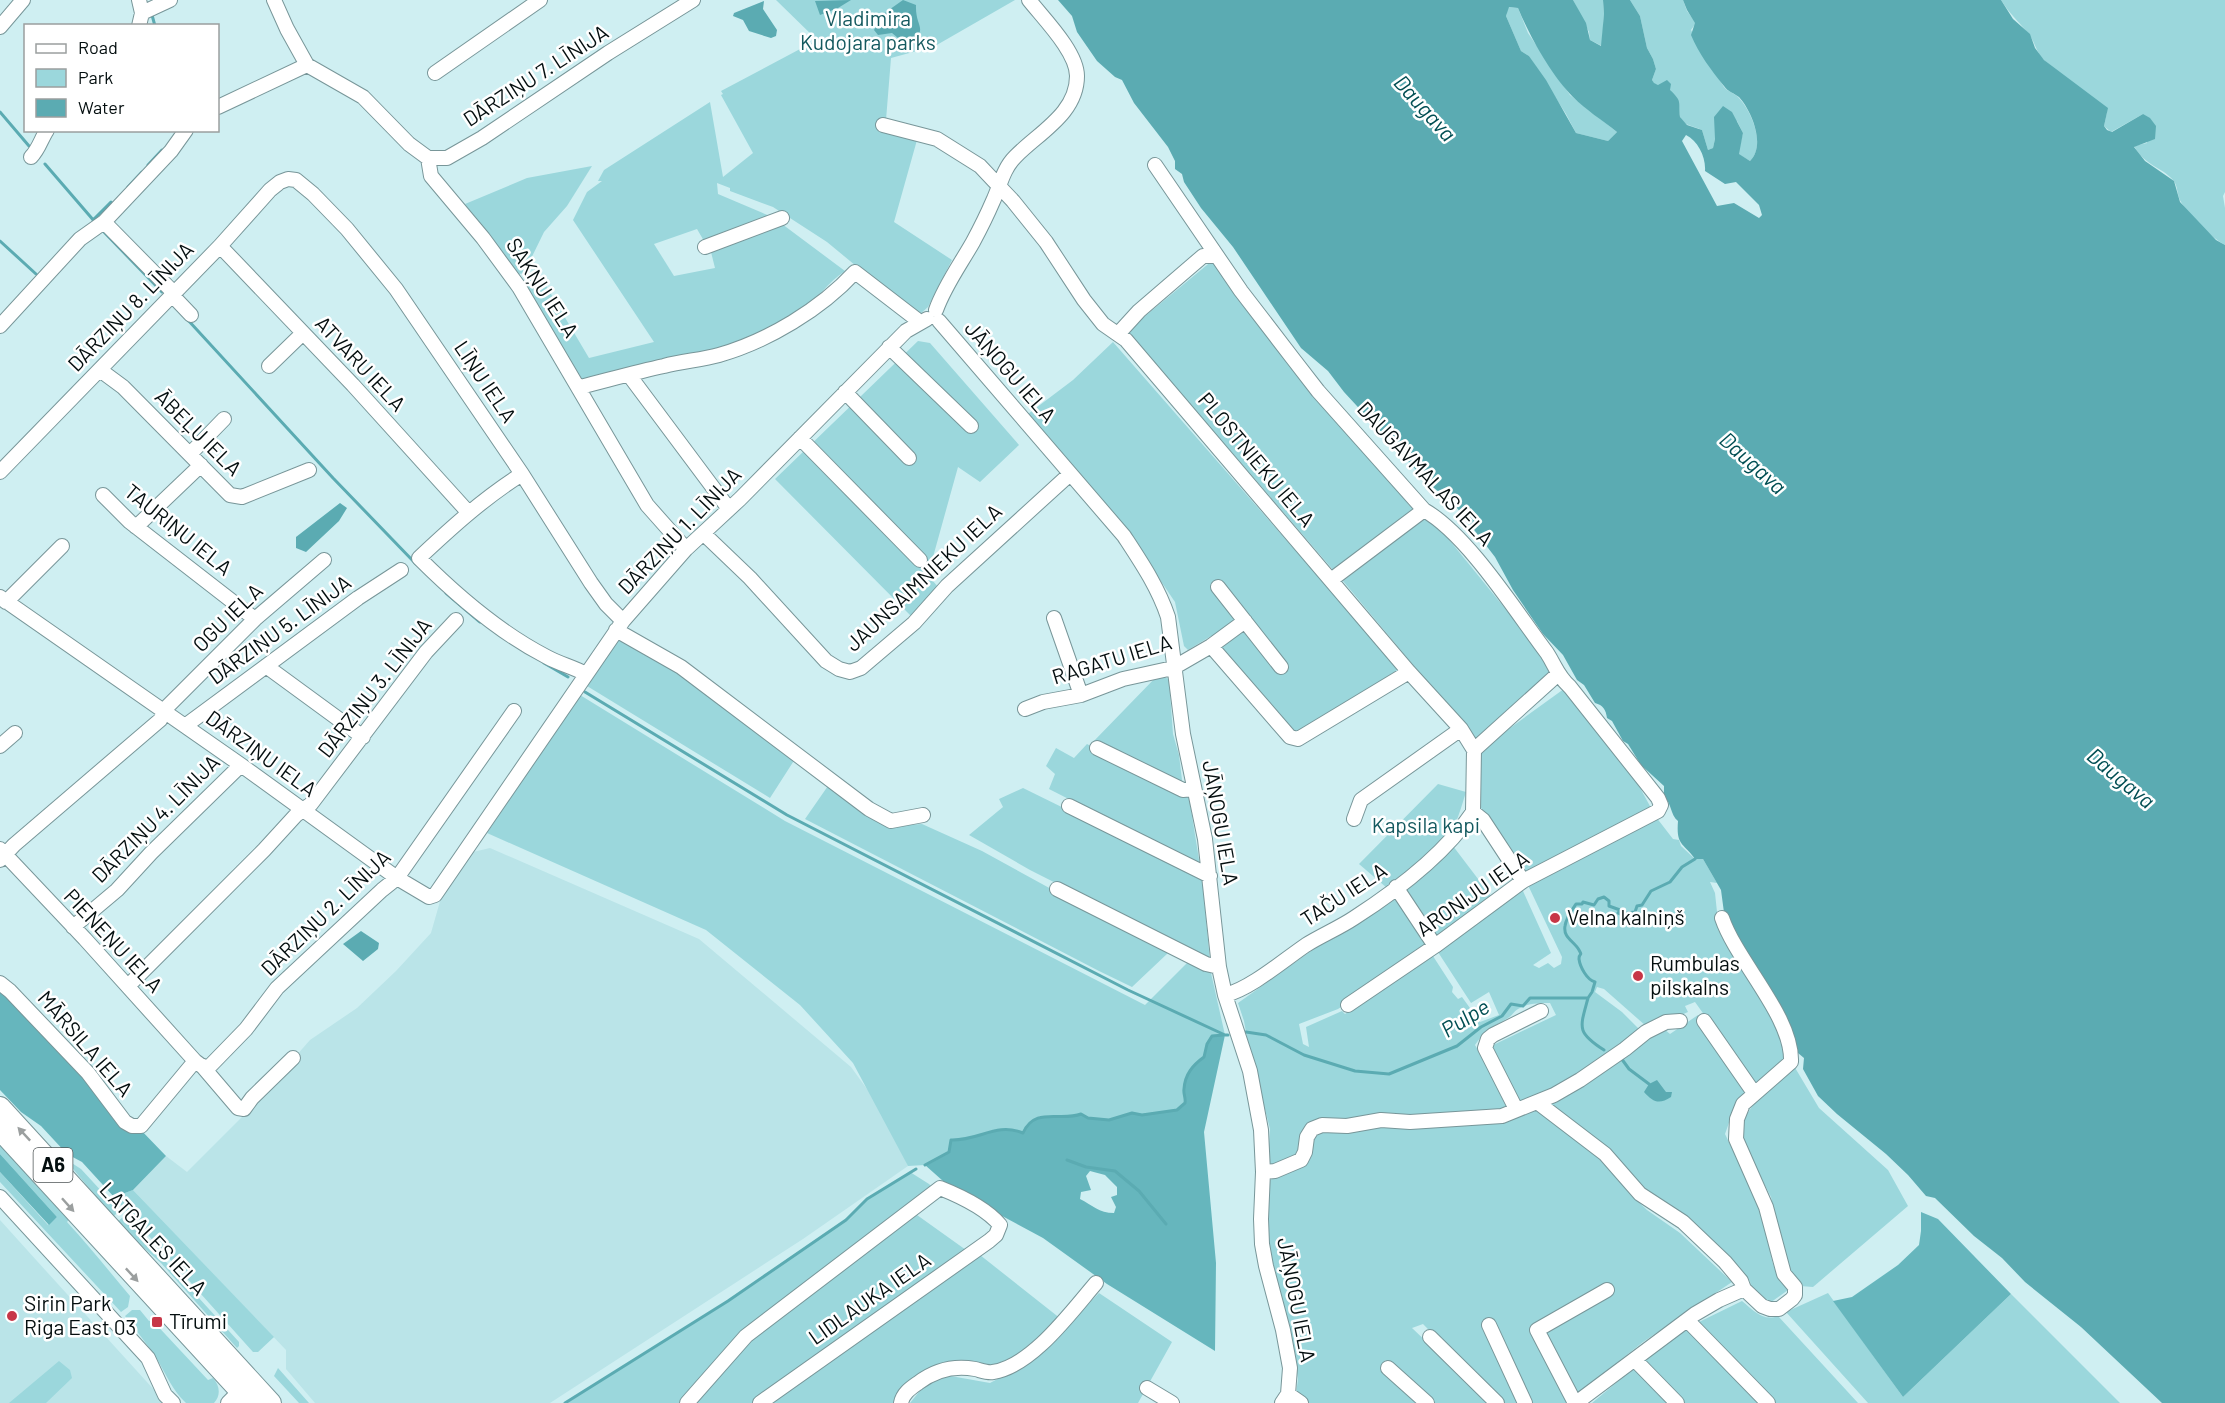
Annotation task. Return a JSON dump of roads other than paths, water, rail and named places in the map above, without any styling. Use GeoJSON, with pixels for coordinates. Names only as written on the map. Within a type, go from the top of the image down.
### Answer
{"type":"FeatureCollection","features":[{"type":"Feature","properties":{"kind":"highway","name":"LATGALES IELA"},"geometry":{"type":"LineString","coordinates":[[0,1107],[243,1395]]}},
{"type":"Feature","properties":{"kind":"highway","name":"LATGALES IELA"},"geometry":{"type":"LineString","coordinates":[[0,1130],[243,1395],[271,1403]]}},
{"type":"Feature","properties":{"kind":"street"},"geometry":{"type":"LineString","coordinates":[[0,27],[22,0]]}},
{"type":"Feature","properties":{"kind":"street"},"geometry":{"type":"LineString","coordinates":[[140,15],[170,0]]}},
{"type":"Feature","properties":{"kind":"street"},"geometry":{"type":"LineString","coordinates":[[274,0],[286,29],[307,65],[363,97],[410,144],[429,158]]}},
{"type":"Feature","properties":{"kind":"street"},"geometry":{"type":"LineString","coordinates":[[435,73],[540,0]]}},
{"type":"Feature","properties":{"kind":"street","name":"DĀRZIŅU 7. LĪNIJA"},"geometry":{"type":"LineString","coordinates":[[429,158],[447,158],[482,138],[608,53],[693,0]]}},
{"type":"Feature","properties":{"kind":"street"},"geometry":{"type":"LineString","coordinates":[[930,318],[943,290],[973,242],[1003,172],[1014,158],[1062,114],[1071,99],[1076,84],[1076,71],[1069,53],[1029,0]]}},
{"type":"Feature","properties":{"kind":"street"},"geometry":{"type":"LineString","coordinates":[[219,107],[307,65]]}},
{"type":"Feature","properties":{"kind":"street","name":"PLOSTNIEKU IELA"},"geometry":{"type":"LineString","coordinates":[[883,124],[937,140],[980,166],[999,185],[1046,242],[1084,300],[1103,324],[1126,340],[1172,392],[1196,424],[1409,672],[1461,729],[1474,750]]}},
{"type":"Feature","properties":{"kind":"street"},"geometry":{"type":"LineString","coordinates":[[31,157],[38,150],[46,132]]}},
{"type":"Feature","properties":{"kind":"street"},"geometry":{"type":"LineString","coordinates":[[0,326],[81,238],[104,222],[171,151],[185,132]]}},
{"type":"Feature","properties":{"kind":"street","name":"SAKŅU IELA"},"geometry":{"type":"LineString","coordinates":[[429,158],[431,176],[483,238],[519,287],[647,505],[686,549]]}},
{"type":"Feature","properties":{"kind":"street","name":"DAUGAVMALAS IELA"},"geometry":{"type":"LineString","coordinates":[[1155,165],[1241,291],[1318,391],[1424,510],[1459,539],[1484,570],[1547,653],[1557,675],[1570,687],[1658,798],[1661,805],[1658,811]]}},
{"type":"Feature","properties":{"kind":"street","name":"DĀRZIŅU 8. LĪNIJA"},"geometry":{"type":"LineString","coordinates":[[0,472],[220,246],[270,190],[280,182],[288,179],[296,180]]}},
{"type":"Feature","properties":{"kind":"street","name":"LĪŅU IELA"},"geometry":{"type":"LineString","coordinates":[[296,180],[348,229],[396,289],[522,474],[620,626],[681,667],[869,809],[891,821],[923,815]]}},
{"type":"Feature","properties":{"kind":"street"},"geometry":{"type":"LineString","coordinates":[[705,247],[782,218]]}},
{"type":"Feature","properties":{"kind":"street"},"geometry":{"type":"LineString","coordinates":[[104,222],[191,315]]}},
{"type":"Feature","properties":{"kind":"street","name":"ATVARU IELA"},"geometry":{"type":"LineString","coordinates":[[220,246],[468,512]]}},
{"type":"Feature","properties":{"kind":"street"},"geometry":{"type":"LineString","coordinates":[[1118,334],[1139,311],[1203,256],[1216,256]]}},
{"type":"Feature","properties":{"kind":"street","name":"JĀŅOGU IELA"},"geometry":{"type":"LineString","coordinates":[[628,375],[720,354],[770,334],[804,315],[840,288],[855,272],[930,318],[1124,536],[1147,571],[1163,601],[1168,617],[1183,734],[1205,839],[1219,967],[1225,995],[1250,1071],[1261,1130],[1262,1244],[1290,1368],[1285,1399]]}},
{"type":"Feature","properties":{"kind":"street","name":"DĀRZIŅU 1. LĪNIJA"},"geometry":{"type":"LineString","coordinates":[[478,831],[620,626],[686,549],[704,534],[889,347],[906,331],[930,318]]}},
{"type":"Feature","properties":{"kind":"street"},"geometry":{"type":"LineString","coordinates":[[269,366],[303,333]]}},
{"type":"Feature","properties":{"kind":"street"},"geometry":{"type":"LineString","coordinates":[[889,347],[971,426]]}},
{"type":"Feature","properties":{"kind":"street","name":"ĀBEĻU IELA"},"geometry":{"type":"LineString","coordinates":[[100,370],[123,387],[163,430],[230,495],[242,497],[309,470]]}},
{"type":"Feature","properties":{"kind":"street"},"geometry":{"type":"LineString","coordinates":[[579,387],[628,375],[729,509]]}},
{"type":"Feature","properties":{"kind":"street"},"geometry":{"type":"LineString","coordinates":[[845,392],[909,458]]}},
{"type":"Feature","properties":{"kind":"street"},"geometry":{"type":"LineString","coordinates":[[190,454],[224,419]]}},
{"type":"Feature","properties":{"kind":"street"},"geometry":{"type":"LineString","coordinates":[[800,438],[920,560]]}},
{"type":"Feature","properties":{"kind":"street"},"geometry":{"type":"LineString","coordinates":[[136,527],[201,465]]}},
{"type":"Feature","properties":{"kind":"street"},"geometry":{"type":"LineString","coordinates":[[522,474],[468,512],[419,558],[486,618],[546,657],[586,674]]}},
{"type":"Feature","properties":{"kind":"street","name":"JAUNSAIMNIEKU IELA"},"geometry":{"type":"LineString","coordinates":[[704,534],[750,578],[826,661],[850,672],[861,668],[914,623],[947,586],[1070,474]]}},
{"type":"Feature","properties":{"kind":"street","name":"TAURIŅU IELA"},"geometry":{"type":"LineString","coordinates":[[103,495],[136,527],[255,619]]}},
{"type":"Feature","properties":{"kind":"street"},"geometry":{"type":"LineString","coordinates":[[1331,580],[1424,510]]}},
{"type":"Feature","properties":{"kind":"street"},"geometry":{"type":"LineString","coordinates":[[3,599],[62,546]]}},
{"type":"Feature","properties":{"kind":"street","name":"OGU IELA"},"geometry":{"type":"LineString","coordinates":[[165,712],[168,706],[255,619],[324,560]]}},
{"type":"Feature","properties":{"kind":"street","name":"DĀRZIŅU 5. LĪNIJA"},"geometry":{"type":"LineString","coordinates":[[186,726],[358,598],[401,570]]}},
{"type":"Feature","properties":{"kind":"street"},"geometry":{"type":"LineString","coordinates":[[1218,587],[1281,667]]}},
{"type":"Feature","properties":{"kind":"street","name":"DĀRZIŅU IELA"},"geometry":{"type":"LineString","coordinates":[[3,599],[186,726],[397,878],[429,897],[435,895],[478,831]]}},
{"type":"Feature","properties":{"kind":"street"},"geometry":{"type":"LineString","coordinates":[[1054,618],[1081,694]]}},
{"type":"Feature","properties":{"kind":"street","name":"DĀRZIŅU 3. LĪNIJA"},"geometry":{"type":"LineString","coordinates":[[128,986],[311,804],[426,651],[456,620]]}},
{"type":"Feature","properties":{"kind":"street","name":"RAGATU IELA"},"geometry":{"type":"LineString","coordinates":[[1025,710],[1043,702],[1081,694],[1123,679],[1173,668],[1211,646],[1245,621]]}},
{"type":"Feature","properties":{"kind":"street"},"geometry":{"type":"LineString","coordinates":[[1211,646],[1288,735],[1298,740],[1409,672]]}},
{"type":"Feature","properties":{"kind":"street"},"geometry":{"type":"LineString","coordinates":[[266,666],[363,737]]}},
{"type":"Feature","properties":{"kind":"street"},"geometry":{"type":"LineString","coordinates":[[1523,881],[1483,820],[1473,812],[1474,750],[1557,675]]}},
{"type":"Feature","properties":{"kind":"street","name":"DĀRZIŅU 2. LĪNIJA"},"geometry":{"type":"LineString","coordinates":[[141,1126],[199,1064],[210,1066],[230,1046],[278,988],[397,878],[514,711]]}},
{"type":"Feature","properties":{"kind":"street"},"geometry":{"type":"LineString","coordinates":[[2,855],[160,720],[165,712]]}},
{"type":"Feature","properties":{"kind":"street"},"geometry":{"type":"LineString","coordinates":[[1354,819],[1361,800],[1461,729]]}},
{"type":"Feature","properties":{"kind":"street"},"geometry":{"type":"LineString","coordinates":[[0,746],[15,733]]}},
{"type":"Feature","properties":{"kind":"street"},"geometry":{"type":"LineString","coordinates":[[1098,748],[1183,790],[1194,789]]}},
{"type":"Feature","properties":{"kind":"street","name":"DĀRZIŅU 4. LĪNIJA"},"geometry":{"type":"LineString","coordinates":[[73,927],[117,890],[151,853],[241,765]]}},
{"type":"Feature","properties":{"kind":"street"},"geometry":{"type":"LineString","coordinates":[[1069,806],[1210,876]]}},
{"type":"Feature","properties":{"kind":"street","name":"ARONIJU IELA"},"geometry":{"type":"LineString","coordinates":[[1348,1005],[1435,946],[1523,881],[1658,811]]}},
{"type":"Feature","properties":{"kind":"street","name":"TAČU IELA"},"geometry":{"type":"LineString","coordinates":[[1225,995],[1240,989],[1308,944],[1354,918],[1443,851],[1473,812]]}},
{"type":"Feature","properties":{"kind":"street","name":"PIENEŅU IELA"},"geometry":{"type":"LineString","coordinates":[[2,855],[73,927],[199,1064]]}},
{"type":"Feature","properties":{"kind":"street"},"geometry":{"type":"LineString","coordinates":[[1396,887],[1435,946]]}},
{"type":"Feature","properties":{"kind":"street"},"geometry":{"type":"LineString","coordinates":[[1057,889],[1206,964],[1219,967]]}},
{"type":"Feature","properties":{"kind":"street"},"geometry":{"type":"LineString","coordinates":[[1537,1102],[1605,1154],[1641,1194],[1683,1222],[1725,1262],[1741,1281],[1744,1289],[1762,1306],[1779,1309],[1792,1299],[1796,1291],[1792,1282],[1784,1274],[1766,1208],[1736,1139],[1737,1119],[1743,1104],[1791,1062],[1791,1052],[1786,1035],[1766,994],[1740,956],[1722,918]]}},
{"type":"Feature","properties":{"kind":"street","name":"MĀRSILA IELA"},"geometry":{"type":"LineString","coordinates":[[0,983],[88,1073],[125,1122],[132,1126],[141,1126]]}},
{"type":"Feature","properties":{"kind":"street"},"geometry":{"type":"LineString","coordinates":[[1516,1109],[1485,1048],[1485,1043],[1493,1035],[1542,1011]]}},
{"type":"Feature","properties":{"kind":"street"},"geometry":{"type":"LineString","coordinates":[[1263,1172],[1275,1171],[1301,1160],[1305,1152],[1307,1137],[1312,1129],[1322,1125],[1347,1126],[1381,1120],[1410,1122],[1458,1118],[1486,1119],[1502,1116],[1537,1102],[1580,1080],[1646,1032],[1666,1022],[1680,1021]]}},
{"type":"Feature","properties":{"kind":"street"},"geometry":{"type":"LineString","coordinates":[[1704,1021],[1754,1093]]}},
{"type":"Feature","properties":{"kind":"street"},"geometry":{"type":"LineString","coordinates":[[199,1064],[238,1108],[243,1109],[293,1058]]}},
{"type":"Feature","properties":{"kind":"street","name":"LIDLAUKA IELA"},"geometry":{"type":"LineString","coordinates":[[687,1403],[746,1336],[940,1188],[960,1197],[995,1219],[1000,1225],[996,1235],[989,1241],[760,1403]]}},
{"type":"Feature","properties":{"kind":"street"},"geometry":{"type":"LineString","coordinates":[[0,1197],[148,1358],[165,1395],[173,1403]]}},
{"type":"Feature","properties":{"kind":"street"},"geometry":{"type":"LineString","coordinates":[[901,1403],[908,1391],[931,1373],[950,1368],[971,1368],[992,1373],[1021,1361],[1039,1347],[1096,1283]]}},
{"type":"Feature","properties":{"kind":"street"},"geometry":{"type":"LineString","coordinates":[[1607,1290],[1537,1330],[1578,1402],[1687,1320],[1719,1300],[1744,1289]]}},
{"type":"Feature","properties":{"kind":"street"},"geometry":{"type":"LineString","coordinates":[[1687,1320],[1768,1403]]}},
{"type":"Feature","properties":{"kind":"street"},"geometry":{"type":"LineString","coordinates":[[1489,1325],[1525,1403]]}},
{"type":"Feature","properties":{"kind":"street"},"geometry":{"type":"LineString","coordinates":[[1430,1337],[1497,1403]]}},
{"type":"Feature","properties":{"kind":"street"},"geometry":{"type":"LineString","coordinates":[[1635,1360],[1677,1403]]}},
{"type":"Feature","properties":{"kind":"street"},"geometry":{"type":"LineString","coordinates":[[1388,1368],[1427,1403]]}},
{"type":"Feature","properties":{"kind":"street"},"geometry":{"type":"LineString","coordinates":[[1147,1388],[1172,1403]]}},
{"type":"Feature","properties":{"kind":"street"},"geometry":{"type":"LineString","coordinates":[[1285,1399],[1301,1403]]}},
{"type":"Feature","properties":{"kind":"water"},"geometry":{"type":"Polygon","coordinates":[[[851,0],[820,15],[815,1],[851,0]]]}},
{"type":"Feature","properties":{"kind":"water"},"geometry":{"type":"Polygon","coordinates":[[[903,0],[916,5],[920,32],[906,49],[900,49],[898,38],[892,33],[878,35],[874,30],[886,12],[903,0]]]}},
{"type":"Feature","properties":{"kind":"water","name":"Daugava"},"geometry":{"type":"Polygon","coordinates":[[[1058,0],[1573,0],[1586,23],[1590,40],[1601,46],[1603,0],[1630,0],[1640,16],[1647,48],[1656,69],[1652,80],[1654,83],[1658,85],[1667,80],[1671,84],[1670,90],[1679,102],[1680,117],[1687,125],[1702,130],[1708,150],[1713,148],[1715,139],[1714,117],[1723,106],[1732,112],[1743,133],[1739,154],[1750,161],[1757,147],[1752,119],[1744,103],[1726,88],[1698,49],[1691,35],[1695,23],[1683,0],[2001,0],[2013,19],[2030,34],[2035,48],[2044,60],[2108,108],[2104,126],[2107,130],[2112,132],[2143,114],[2150,118],[2156,126],[2155,139],[2134,147],[2145,161],[2174,181],[2180,202],[2216,240],[2225,245],[2225,1403],[2162,1403],[2081,1327],[2025,1282],[2002,1258],[1974,1236],[1935,1198],[1926,1196],[1886,1154],[1818,1096],[1803,1069],[1804,1058],[1798,1053],[1725,920],[1721,890],[1703,859],[1695,859],[1679,840],[1678,821],[1664,797],[1664,786],[1641,765],[1628,744],[1623,741],[1612,721],[1607,718],[1604,708],[1595,703],[1584,685],[1577,680],[1563,655],[1543,634],[1513,590],[1495,557],[1453,503],[1429,484],[1344,392],[1328,371],[1301,348],[1233,247],[1201,208],[1184,182],[1182,174],[1175,169],[1175,161],[1168,147],[1134,103],[1122,80],[1115,77],[1097,61],[1077,32],[1072,16],[1058,0]],[[1509,7],[1506,16],[1521,51],[1529,56],[1546,80],[1576,133],[1608,141],[1617,132],[1583,106],[1565,88],[1542,55],[1518,8],[1509,7]],[[1686,135],[1682,141],[1717,206],[1734,203],[1759,218],[1762,215],[1759,205],[1736,182],[1725,184],[1705,171],[1700,150],[1686,135]]]}},
{"type":"Feature","properties":{"kind":"water"},"geometry":{"type":"Polygon","coordinates":[[[764,1],[763,9],[777,30],[776,36],[771,38],[749,31],[743,20],[733,16],[734,13],[764,1]]]}},
{"type":"Feature","properties":{"kind":"water"},"geometry":{"type":"Polygon","coordinates":[[[340,503],[347,508],[339,521],[306,552],[296,548],[296,537],[340,503]]]}},
{"type":"Feature","properties":{"kind":"water"},"geometry":{"type":"Polygon","coordinates":[[[361,931],[379,943],[378,949],[363,961],[343,944],[361,931]]]}},
{"type":"Feature","properties":{"kind":"water"},"geometry":{"type":"Polygon","coordinates":[[[1657,1080],[1666,1092],[1672,1092],[1671,1097],[1663,1101],[1656,1101],[1644,1092],[1649,1084],[1657,1080]]]}},
{"type":"Feature","properties":{"kind":"waterway"},"geometry":{"type":"LineString","coordinates":[[152,15],[154,24]]}},
{"type":"Feature","properties":{"kind":"waterway"},"geometry":{"type":"LineString","coordinates":[[0,112],[29,146]]}},
{"type":"Feature","properties":{"kind":"waterway"},"geometry":{"type":"LineString","coordinates":[[148,165],[162,150]]}},
{"type":"Feature","properties":{"kind":"waterway"},"geometry":{"type":"LineString","coordinates":[[45,164],[95,222]]}},
{"type":"Feature","properties":{"kind":"waterway"},"geometry":{"type":"LineString","coordinates":[[128,187],[142,172]]}},
{"type":"Feature","properties":{"kind":"waterway"},"geometry":{"type":"LineString","coordinates":[[93,220],[111,202]]}},
{"type":"Feature","properties":{"kind":"waterway"},"geometry":{"type":"LineString","coordinates":[[103,231],[162,292]]}},
{"type":"Feature","properties":{"kind":"waterway"},"geometry":{"type":"LineString","coordinates":[[0,241],[36,274]]}},
{"type":"Feature","properties":{"kind":"waterway"},"geometry":{"type":"LineString","coordinates":[[187,319],[333,478],[416,564]]}},
{"type":"Feature","properties":{"kind":"waterway"},"geometry":{"type":"LineString","coordinates":[[446,593],[480,622]]}},
{"type":"Feature","properties":{"kind":"waterway"},"geometry":{"type":"LineString","coordinates":[[544,663],[568,677]]}},
{"type":"Feature","properties":{"kind":"waterway"},"geometry":{"type":"LineString","coordinates":[[585,692],[787,815],[1128,990],[1228,1035]]}},
{"type":"Feature","properties":{"kind":"waterway","name":"Pulpe"},"geometry":{"type":"LineString","coordinates":[[1246,1032],[1266,1035],[1304,1055],[1355,1071],[1389,1074],[1457,1046],[1481,1027],[1502,1016],[1511,1004],[1523,1006],[1530,998],[1588,998],[1595,982],[1584,973],[1579,959],[1581,954],[1565,930],[1569,914],[1576,904],[1583,902],[1594,905],[1598,899],[1604,897],[1609,901],[1609,906],[1620,910],[1618,913],[1624,916],[1635,912],[1637,906],[1642,905],[1651,891],[1670,882],[1682,867],[1695,859]]}},
{"type":"Feature","properties":{"kind":"waterway"},"geometry":{"type":"LineString","coordinates":[[1588,998],[1582,1028],[1585,1034],[1604,1050]]}},
{"type":"Feature","properties":{"kind":"waterway"},"geometry":{"type":"LineString","coordinates":[[925,1165],[949,1152],[951,1140],[961,1140],[1004,1130],[1023,1133],[1028,1125],[1041,1117],[1081,1114],[1088,1118],[1109,1120],[1132,1113],[1142,1115],[1177,1110],[1185,1103],[1185,1084],[1190,1070],[1204,1057],[1207,1044],[1212,1036],[1223,1035]]}},
{"type":"Feature","properties":{"kind":"waterway"},"geometry":{"type":"LineString","coordinates":[[1621,1058],[1629,1069],[1649,1084]]}},
{"type":"Feature","properties":{"kind":"waterway"},"geometry":{"type":"LineString","coordinates":[[1067,1160],[1086,1167],[1115,1171],[1139,1191],[1166,1224]]}},
{"type":"Feature","properties":{"kind":"waterway"},"geometry":{"type":"LineString","coordinates":[[565,1403],[728,1301],[846,1220],[867,1199],[916,1169]]}},
{"type":"Feature","properties":{"kind":"place","name":"Velna kalniņš"},"geometry":{"type":"Point","coordinates":[1555,918]}},
{"type":"Feature","properties":{"kind":"place","name":"Rumbulas pilskalns"},"geometry":{"type":"Point","coordinates":[1638,976]}},
{"type":"Feature","properties":{"kind":"place","name":"Sirin Park Riga East 03"},"geometry":{"type":"Point","coordinates":[12,1316]}},
{"type":"Feature","properties":{"kind":"place","name":"Tīrumi"},"geometry":{"type":"Point","coordinates":[157,1322]}},
{"type":"Feature","properties":{"kind":"park label","name":"Vladimira Kudojara parks"},"geometry":{"type":"Point","coordinates":[868,31]}},
{"type":"Feature","properties":{"kind":"park label","name":"Kapsila kapi"},"geometry":{"type":"Point","coordinates":[1426,826]}}]}
